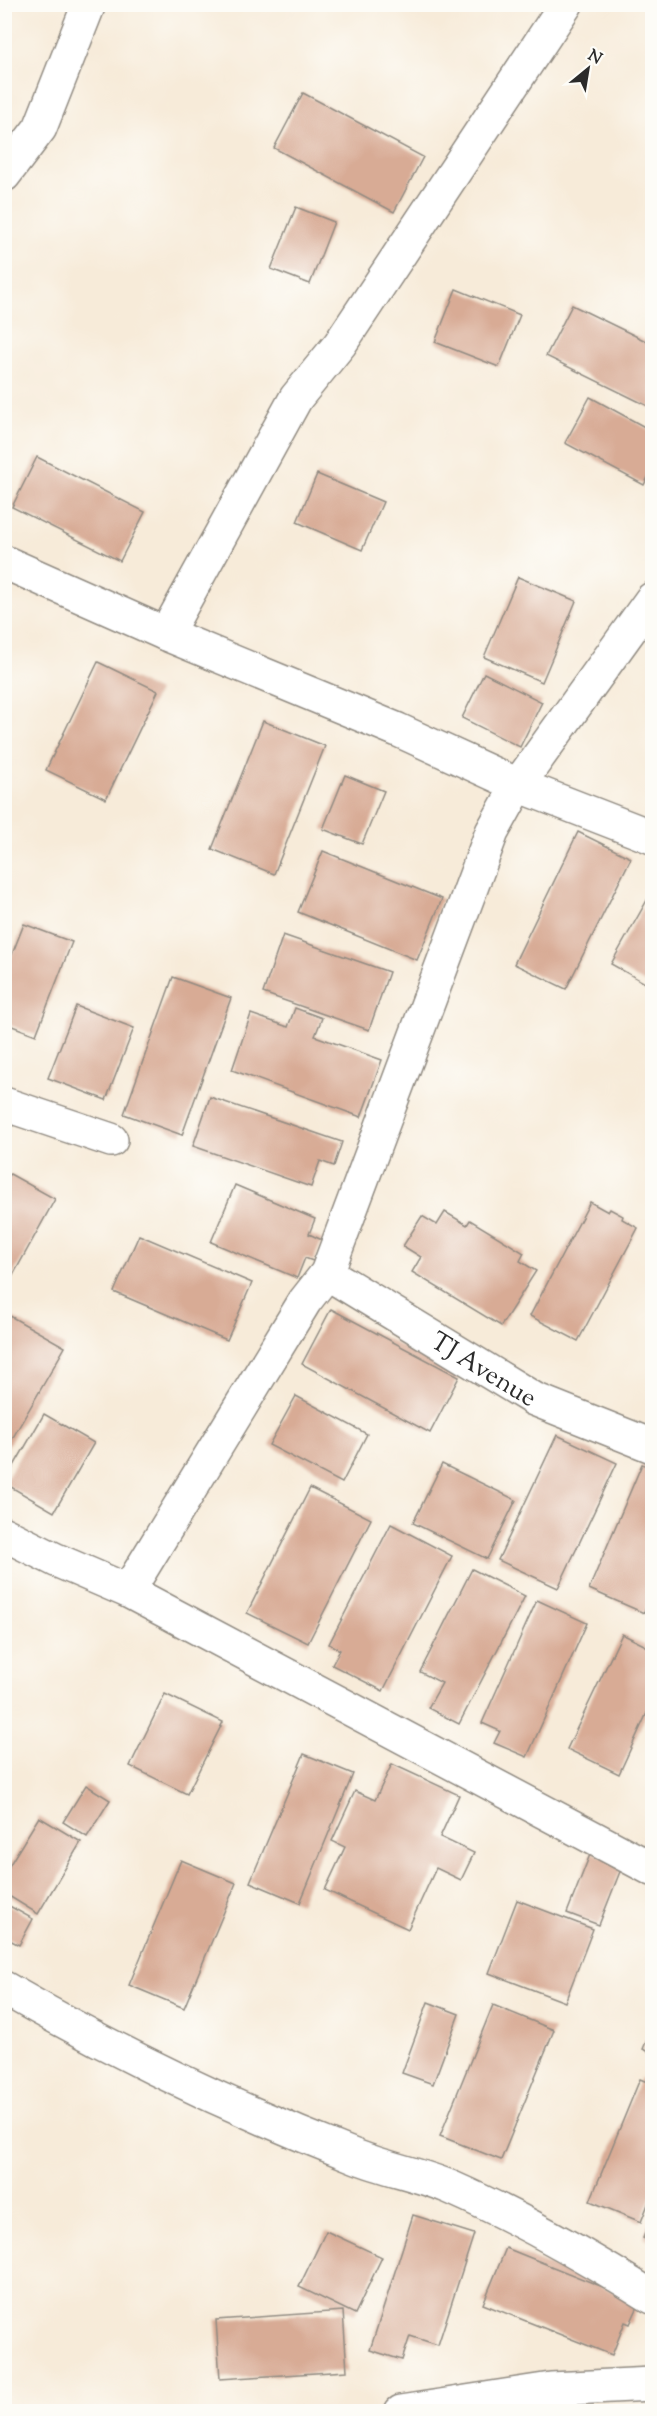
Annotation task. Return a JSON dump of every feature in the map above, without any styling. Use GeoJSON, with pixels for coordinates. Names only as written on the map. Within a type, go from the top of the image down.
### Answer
{"type":"FeatureCollection","features":[{"type":"Feature","properties":{"kind":"street"},"geometry":{"type":"LineString","coordinates":[[4,175],[40,128],[88,4]]}},
{"type":"Feature","properties":{"kind":"street"},"geometry":{"type":"LineString","coordinates":[[166,634],[296,398],[340,344],[566,4]]}},
{"type":"Feature","properties":{"kind":"street"},"geometry":{"type":"LineString","coordinates":[[4,562],[166,634],[398,730],[518,785],[652,837]]}},
{"type":"Feature","properties":{"kind":"street"},"geometry":{"type":"LineString","coordinates":[[128,1591],[305,1301],[327,1273],[492,832],[518,785],[652,599]]}},
{"type":"Feature","properties":{"kind":"street"},"geometry":{"type":"LineString","coordinates":[[4,1104],[111,1140]]}},
{"type":"Feature","properties":{"kind":"street","name":"TJ Avenue"},"geometry":{"type":"LineString","coordinates":[[327,1273],[534,1399],[652,1446]]}},
{"type":"Feature","properties":{"kind":"street"},"geometry":{"type":"LineString","coordinates":[[4,1534],[56,1560],[128,1591],[652,1869]]}},
{"type":"Feature","properties":{"kind":"street"},"geometry":{"type":"LineString","coordinates":[[4,1988],[59,2019],[223,2101],[358,2157],[451,2188],[568,2246],[652,2297]]}},
{"type":"Feature","properties":{"kind":"street"},"geometry":{"type":"LineString","coordinates":[[401,2412],[551,2389],[652,2384]]}},
{"type":"Feature","properties":{"kind":"building"},"geometry":{"type":"Polygon","coordinates":[[[303,93],[423,157],[394,212],[274,148],[303,93]]]}},
{"type":"Feature","properties":{"kind":"building"},"geometry":{"type":"Polygon","coordinates":[[[296,207],[334,222],[310,284],[271,269],[296,207]]]}},
{"type":"Feature","properties":{"kind":"building"},"geometry":{"type":"Polygon","coordinates":[[[456,289],[520,315],[499,367],[435,342],[456,289]]]}},
{"type":"Feature","properties":{"kind":"building"},"geometry":{"type":"Polygon","coordinates":[[[572,305],[652,344],[652,408],[546,356],[572,305]]]}},
{"type":"Feature","properties":{"kind":"building"},"geometry":{"type":"Polygon","coordinates":[[[590,397],[652,431],[652,469],[644,485],[565,443],[590,397]]]}},
{"type":"Feature","properties":{"kind":"building"},"geometry":{"type":"Polygon","coordinates":[[[37,457],[145,512],[120,561],[12,507],[37,457]]]}},
{"type":"Feature","properties":{"kind":"building"},"geometry":{"type":"Polygon","coordinates":[[[317,474],[383,502],[362,550],[297,522],[317,474]]]}},
{"type":"Feature","properties":{"kind":"building"},"geometry":{"type":"Polygon","coordinates":[[[518,577],[576,601],[542,682],[484,657],[518,577]]]}},
{"type":"Feature","properties":{"kind":"building"},"geometry":{"type":"Polygon","coordinates":[[[98,662],[158,691],[106,799],[46,770],[98,662]]]}},
{"type":"Feature","properties":{"kind":"building"},"geometry":{"type":"Polygon","coordinates":[[[484,673],[542,702],[520,747],[462,718],[484,673]]]}},
{"type":"Feature","properties":{"kind":"building"},"geometry":{"type":"Polygon","coordinates":[[[263,721],[325,746],[274,874],[212,849],[263,721]]]}},
{"type":"Feature","properties":{"kind":"building"},"geometry":{"type":"Polygon","coordinates":[[[345,775],[384,791],[362,844],[323,829],[345,775]]]}},
{"type":"Feature","properties":{"kind":"building"},"geometry":{"type":"Polygon","coordinates":[[[578,832],[631,858],[566,989],[514,964],[578,832]]]}},
{"type":"Feature","properties":{"kind":"building"},"geometry":{"type":"Polygon","coordinates":[[[323,851],[442,899],[417,960],[298,912],[323,851]]]}},
{"type":"Feature","properties":{"kind":"building"},"geometry":{"type":"Polygon","coordinates":[[[650,895],[652,896],[652,987],[611,964],[650,895]]]}},
{"type":"Feature","properties":{"kind":"building"},"geometry":{"type":"Polygon","coordinates":[[[24,924],[72,942],[36,1035],[4,1023],[4,975],[24,924]]]}},
{"type":"Feature","properties":{"kind":"building"},"geometry":{"type":"Polygon","coordinates":[[[283,935],[389,972],[369,1030],[263,993],[283,935]]]}},
{"type":"Feature","properties":{"kind":"building"},"geometry":{"type":"Polygon","coordinates":[[[173,977],[231,998],[182,1135],[124,1114],[173,977]]]}},
{"type":"Feature","properties":{"kind":"building"},"geometry":{"type":"Polygon","coordinates":[[[76,1006],[134,1028],[106,1100],[48,1078],[76,1006]]]}},
{"type":"Feature","properties":{"kind":"building"},"geometry":{"type":"Polygon","coordinates":[[[295,1008],[322,1018],[315,1036],[382,1060],[361,1117],[232,1070],[251,1014],[288,1027],[295,1008]]]}},
{"type":"Feature","properties":{"kind":"building"},"geometry":{"type":"Polygon","coordinates":[[[210,1097],[342,1142],[334,1166],[320,1161],[311,1187],[193,1146],[210,1097]]]}},
{"type":"Feature","properties":{"kind":"building"},"geometry":{"type":"Polygon","coordinates":[[[10,1174],[55,1199],[6,1288],[4,1183],[10,1174]]]}},
{"type":"Feature","properties":{"kind":"building"},"geometry":{"type":"Polygon","coordinates":[[[235,1185],[315,1219],[309,1234],[322,1240],[313,1261],[305,1258],[297,1278],[211,1242],[235,1185]]]}},
{"type":"Feature","properties":{"kind":"building"},"geometry":{"type":"Polygon","coordinates":[[[590,1202],[608,1212],[610,1209],[623,1216],[622,1219],[638,1228],[578,1341],[530,1316],[590,1202]]]}},
{"type":"Feature","properties":{"kind":"building"},"geometry":{"type":"Polygon","coordinates":[[[445,1212],[467,1225],[470,1220],[524,1253],[520,1261],[536,1271],[501,1326],[412,1272],[421,1257],[403,1246],[422,1216],[437,1225],[445,1212]]]}},
{"type":"Feature","properties":{"kind":"building"},"geometry":{"type":"Polygon","coordinates":[[[139,1235],[252,1283],[227,1340],[114,1292],[139,1235]]]}},
{"type":"Feature","properties":{"kind":"building"},"geometry":{"type":"Polygon","coordinates":[[[331,1309],[459,1377],[430,1433],[302,1364],[331,1309]]]}},
{"type":"Feature","properties":{"kind":"building"},"geometry":{"type":"Polygon","coordinates":[[[10,1316],[65,1347],[4,1453],[4,1325],[10,1316]]]}},
{"type":"Feature","properties":{"kind":"building"},"geometry":{"type":"Polygon","coordinates":[[[296,1396],[367,1434],[342,1483],[269,1445],[296,1396]]]}},
{"type":"Feature","properties":{"kind":"building"},"geometry":{"type":"Polygon","coordinates":[[[44,1414],[94,1443],[54,1512],[4,1483],[44,1414]]]}},
{"type":"Feature","properties":{"kind":"building"},"geometry":{"type":"Polygon","coordinates":[[[557,1435],[617,1463],[558,1588],[498,1560],[557,1435]]]}},
{"type":"Feature","properties":{"kind":"building"},"geometry":{"type":"Polygon","coordinates":[[[442,1464],[516,1500],[487,1559],[413,1523],[442,1464]]]}},
{"type":"Feature","properties":{"kind":"building"},"geometry":{"type":"Polygon","coordinates":[[[642,1464],[652,1468],[652,1592],[644,1613],[589,1589],[642,1464]]]}},
{"type":"Feature","properties":{"kind":"building"},"geometry":{"type":"Polygon","coordinates":[[[310,1488],[371,1519],[308,1643],[247,1613],[310,1488]]]}},
{"type":"Feature","properties":{"kind":"building"},"geometry":{"type":"Polygon","coordinates":[[[391,1524],[452,1556],[383,1691],[332,1665],[340,1650],[329,1644],[391,1524]]]}},
{"type":"Feature","properties":{"kind":"building"},"geometry":{"type":"Polygon","coordinates":[[[472,1569],[525,1596],[459,1724],[428,1708],[442,1683],[420,1672],[472,1569]]]}},
{"type":"Feature","properties":{"kind":"building"},"geometry":{"type":"Polygon","coordinates":[[[537,1600],[587,1623],[527,1757],[494,1743],[500,1731],[482,1723],[537,1600]]]}},
{"type":"Feature","properties":{"kind":"building"},"geometry":{"type":"Polygon","coordinates":[[[622,1634],[652,1649],[652,1702],[619,1774],[567,1749],[622,1634]]]}},
{"type":"Feature","properties":{"kind":"building"},"geometry":{"type":"Polygon","coordinates":[[[165,1694],[223,1722],[187,1794],[130,1766],[165,1694]]]}},
{"type":"Feature","properties":{"kind":"building"},"geometry":{"type":"Polygon","coordinates":[[[304,1754],[353,1774],[300,1903],[250,1882],[304,1754]]]}},
{"type":"Feature","properties":{"kind":"building"},"geometry":{"type":"Polygon","coordinates":[[[392,1764],[459,1795],[440,1837],[474,1853],[461,1880],[436,1868],[408,1929],[325,1890],[345,1847],[332,1841],[355,1791],[375,1800],[392,1764]]]}},
{"type":"Feature","properties":{"kind":"building"},"geometry":{"type":"Polygon","coordinates":[[[86,1785],[110,1800],[87,1837],[63,1822],[86,1785]]]}},
{"type":"Feature","properties":{"kind":"building"},"geometry":{"type":"Polygon","coordinates":[[[39,1817],[81,1842],[38,1914],[4,1893],[4,1874],[39,1817]]]}},
{"type":"Feature","properties":{"kind":"building"},"geometry":{"type":"Polygon","coordinates":[[[591,1852],[623,1864],[599,1925],[567,1913],[591,1852]]]}},
{"type":"Feature","properties":{"kind":"building"},"geometry":{"type":"Polygon","coordinates":[[[181,1860],[236,1883],[184,2008],[129,1985],[181,1860]]]}},
{"type":"Feature","properties":{"kind":"building"},"geometry":{"type":"Polygon","coordinates":[[[517,1900],[593,1929],[565,2002],[489,1973],[517,1900]]]}},
{"type":"Feature","properties":{"kind":"building"},"geometry":{"type":"Polygon","coordinates":[[[4,1903],[33,1919],[19,1945],[4,1937],[4,1903]]]}},
{"type":"Feature","properties":{"kind":"building"},"geometry":{"type":"Polygon","coordinates":[[[428,2002],[459,2014],[433,2084],[402,2073],[428,2002]]]}},
{"type":"Feature","properties":{"kind":"building"},"geometry":{"type":"Polygon","coordinates":[[[493,2005],[554,2030],[501,2160],[440,2136],[493,2005]]]}},
{"type":"Feature","properties":{"kind":"building"},"geometry":{"type":"Polygon","coordinates":[[[652,2028],[652,2053],[643,2049],[652,2028]]]}},
{"type":"Feature","properties":{"kind":"building"},"geometry":{"type":"Polygon","coordinates":[[[640,2079],[652,2084],[652,2194],[641,2222],[590,2201],[640,2079]]]}},
{"type":"Feature","properties":{"kind":"building"},"geometry":{"type":"Polygon","coordinates":[[[413,2215],[474,2234],[438,2345],[410,2336],[402,2360],[370,2350],[413,2215]]]}},
{"type":"Feature","properties":{"kind":"building"},"geometry":{"type":"Polygon","coordinates":[[[652,2216],[652,2242],[643,2238],[652,2216]]]}},
{"type":"Feature","properties":{"kind":"building"},"geometry":{"type":"Polygon","coordinates":[[[326,2231],[382,2257],[355,2314],[299,2287],[326,2231]]]}},
{"type":"Feature","properties":{"kind":"building"},"geometry":{"type":"Polygon","coordinates":[[[506,2248],[640,2302],[630,2324],[625,2322],[612,2355],[483,2304],[506,2248]]]}},
{"type":"Feature","properties":{"kind":"building"},"geometry":{"type":"Polygon","coordinates":[[[343,2311],[347,2371],[220,2379],[216,2320],[343,2311]]]}}]}
